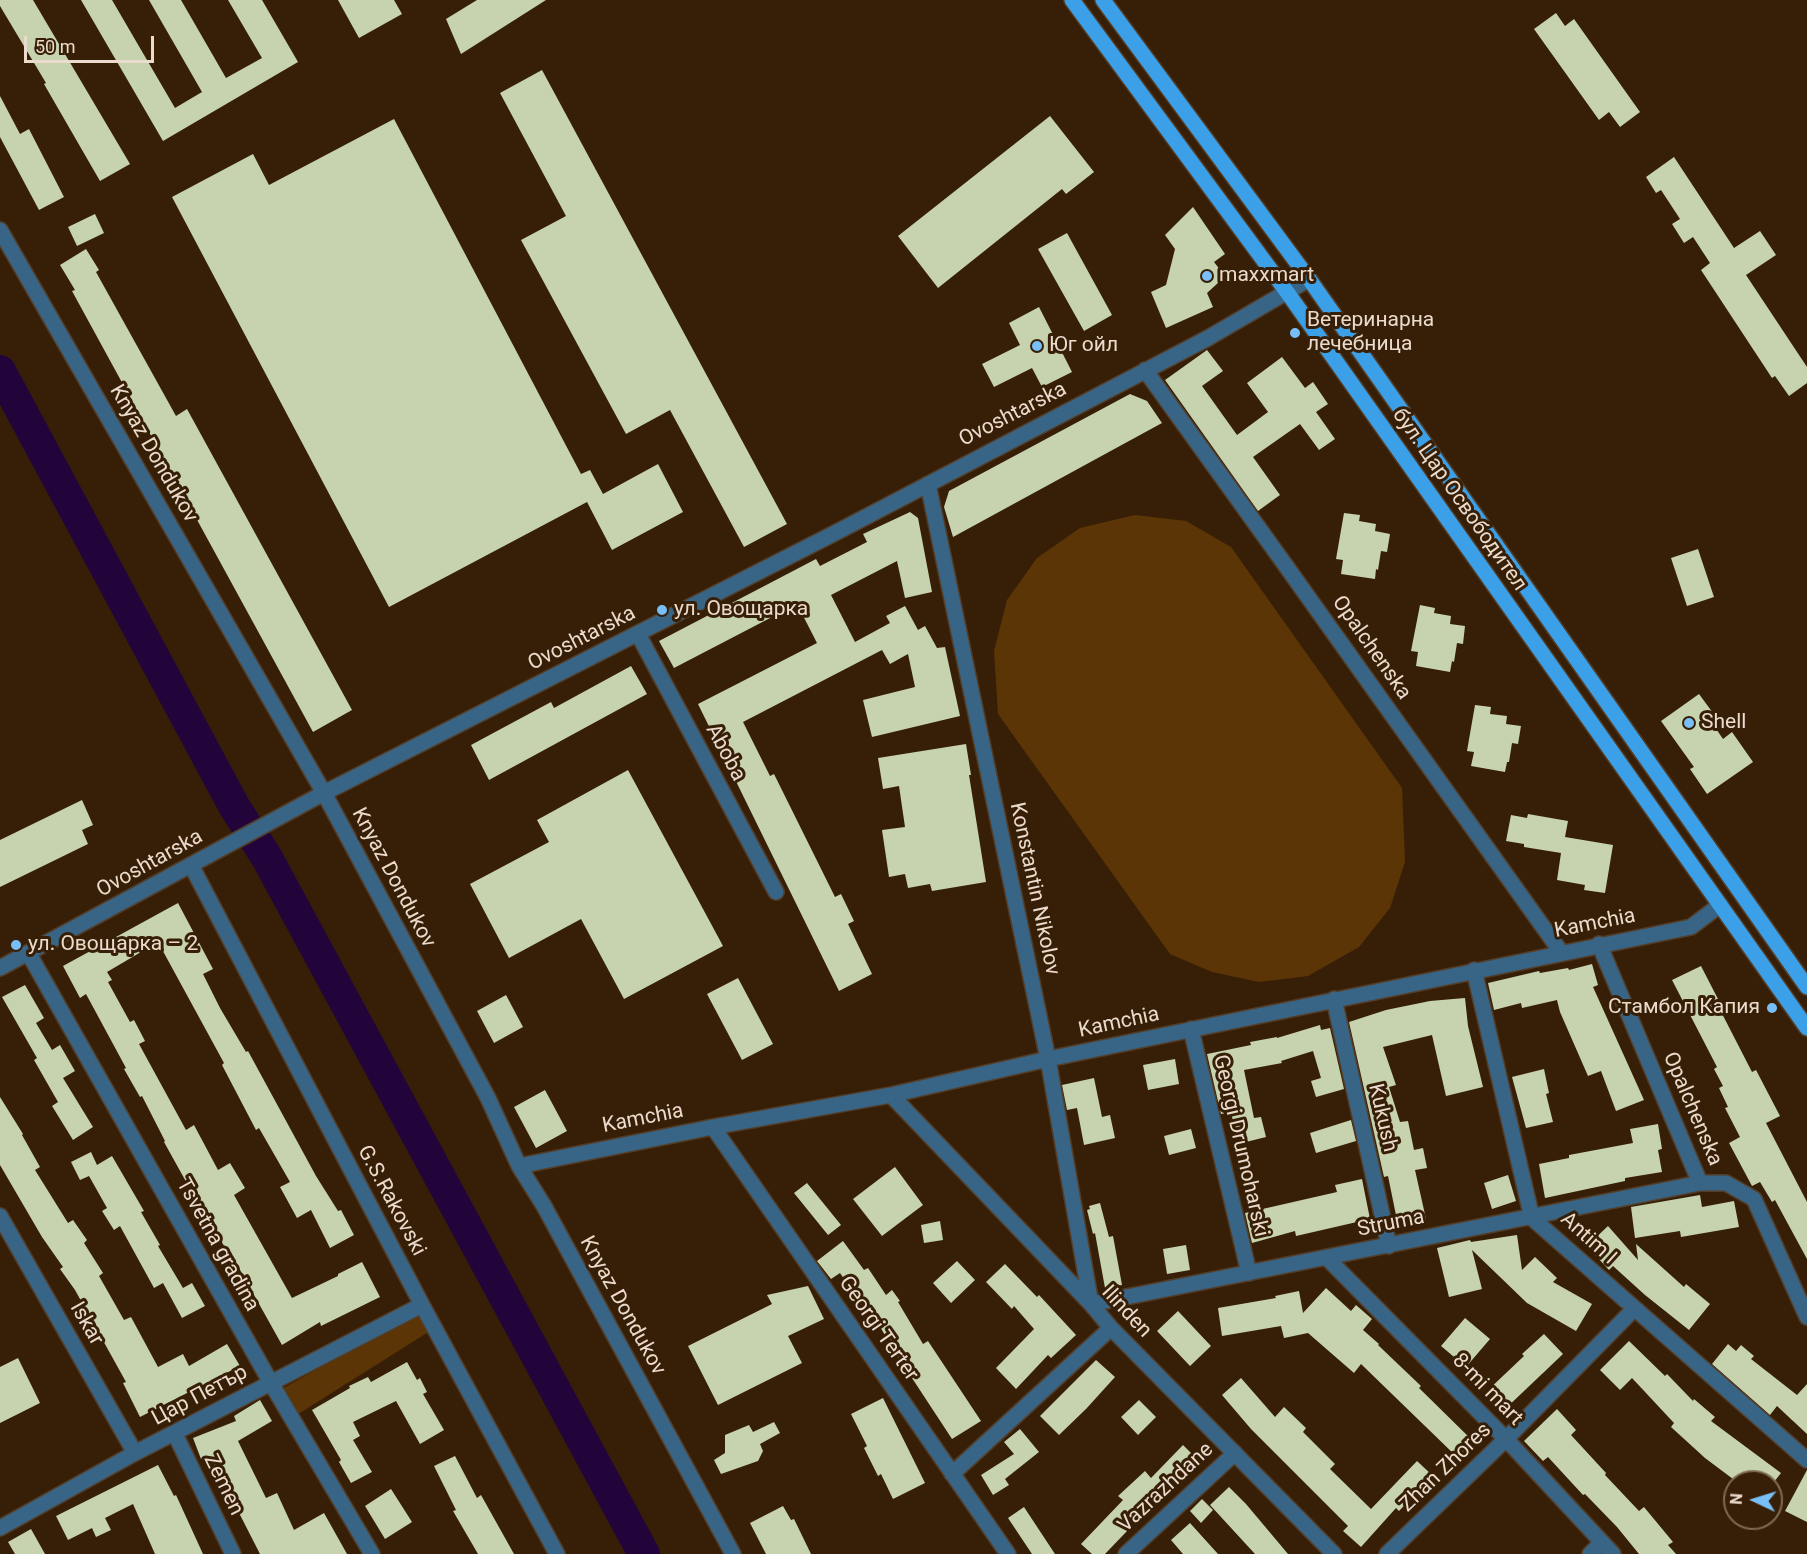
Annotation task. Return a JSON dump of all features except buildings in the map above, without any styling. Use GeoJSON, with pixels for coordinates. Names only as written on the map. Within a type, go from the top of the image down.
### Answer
{"type":"FeatureCollection","features":[{"type":"Feature","properties":{"kind":"main road","name":"бул. Цар Освободител"},"geometry":{"type":"LineString","coordinates":[[1072,0],[1287,292],[1807,1028]]}},
{"type":"Feature","properties":{"kind":"main road","name":"бул. Цар Освободител"},"geometry":{"type":"LineString","coordinates":[[1102,0],[1309,279],[1807,987]]}},
{"type":"Feature","properties":{"kind":"street","name":"Knyaz Dondukov"},"geometry":{"type":"LineString","coordinates":[[0,230],[324,793],[488,1098],[519,1166],[544,1206],[733,1554]]}},
{"type":"Feature","properties":{"kind":"street","name":"Ovoshtarska"},"geometry":{"type":"LineString","coordinates":[[0,968],[306,802],[638,634],[1231,326],[1309,279]]}},
{"type":"Feature","properties":{"kind":"street","name":"Opalchenska"},"geometry":{"type":"LineString","coordinates":[[1145,370],[1561,952]]}},
{"type":"Feature","properties":{"kind":"street","name":"Konstantin Nikolov"},"geometry":{"type":"LineString","coordinates":[[928,484],[1048,1059],[1091,1304]]}},
{"type":"Feature","properties":{"kind":"street","name":"Aboba"},"geometry":{"type":"LineString","coordinates":[[638,634],[776,892]]}},
{"type":"Feature","properties":{"kind":"street","name":"G.S.Rakovski"},"geometry":{"type":"LineString","coordinates":[[191,865],[422,1305],[557,1554]]}},
{"type":"Feature","properties":{"kind":"street","name":"Kamchia"},"geometry":{"type":"LineString","coordinates":[[519,1166],[713,1126],[891,1095],[1048,1059],[1599,944],[1691,927],[1720,905]]}},
{"type":"Feature","properties":{"kind":"street","name":"Opalchenska"},"geometry":{"type":"LineString","coordinates":[[1599,944],[1700,1183],[1726,1183],[1754,1199],[1807,1317]]}},
{"type":"Feature","properties":{"kind":"street","name":"Tsvetna gradina"},"geometry":{"type":"LineString","coordinates":[[29,954],[271,1383],[372,1554]]}},
{"type":"Feature","properties":{"kind":"street","name":"Antim I"},"geometry":{"type":"LineString","coordinates":[[1474,970],[1532,1218],[1807,1460]]}},
{"type":"Feature","properties":{"kind":"street","name":"Kukush"},"geometry":{"type":"LineString","coordinates":[[1334,999],[1389,1246]]}},
{"type":"Feature","properties":{"kind":"street","name":"Georgi Drumoharski"},"geometry":{"type":"LineString","coordinates":[[1191,1029],[1249,1273]]}},
{"type":"Feature","properties":{"kind":"street","name":"Ilinden"},"geometry":{"type":"LineString","coordinates":[[891,1095],[1091,1304],[1111,1328],[1334,1554]]}},
{"type":"Feature","properties":{"kind":"street","name":"Georgi Terter"},"geometry":{"type":"LineString","coordinates":[[713,1126],[1008,1554]]}},
{"type":"Feature","properties":{"kind":"street","name":"Struma"},"geometry":{"type":"LineString","coordinates":[[1091,1304],[1700,1183]]}},
{"type":"Feature","properties":{"kind":"street","name":"Iskar"},"geometry":{"type":"LineString","coordinates":[[0,1216],[135,1453]]}},
{"type":"Feature","properties":{"kind":"street","name":"8-mi mart"},"geometry":{"type":"LineString","coordinates":[[1327,1258],[1506,1439],[1613,1554]]}},
{"type":"Feature","properties":{"kind":"street","name":"Цар Петър"},"geometry":{"type":"LineString","coordinates":[[0,1528],[135,1453],[422,1305]]}},
{"type":"Feature","properties":{"kind":"street","name":"Zhan Zhores"},"geometry":{"type":"LineString","coordinates":[[1387,1554],[1506,1439],[1634,1309]]}},
{"type":"Feature","properties":{"kind":"street"},"geometry":{"type":"LineString","coordinates":[[952,1474],[1111,1328]]}},
{"type":"Feature","properties":{"kind":"street","name":"Zemen"},"geometry":{"type":"LineString","coordinates":[[175,1434],[233,1554]]}},
{"type":"Feature","properties":{"kind":"street","name":"Vazrazhdane"},"geometry":{"type":"LineString","coordinates":[[1126,1554],[1235,1453]]}},
{"type":"Feature","properties":{"kind":"street"},"geometry":{"type":"LineString","coordinates":[[1590,1554],[1602,1542]]}},
{"type":"Feature","properties":{"kind":"shaded area"},"geometry":{"type":"Polygon","coordinates":[[[1135,515],[1186,521],[1231,547],[1402,788],[1405,862],[1390,908],[1359,947],[1308,976],[1259,982],[1212,972],[1170,954],[998,714],[994,651],[1007,600],[1037,558],[1080,528],[1135,515]]]}},
{"type":"Feature","properties":{"kind":"shaded area"},"geometry":{"type":"Polygon","coordinates":[[[419,1312],[430,1331],[295,1416],[280,1390],[419,1312]]]}},
{"type":"Feature","properties":{"kind":"waterway"},"geometry":{"type":"LineString","coordinates":[[0,371],[234,806],[267,858],[644,1554]]}},
{"type":"Feature","properties":{"kind":"place","name":"maxxmart"},"geometry":{"type":"Point","coordinates":[1207,276]}},
{"type":"Feature","properties":{"kind":"place","name":"Ветеринарна лечебница"},"geometry":{"type":"Point","coordinates":[1295,333]}},
{"type":"Feature","properties":{"kind":"place","name":"Юг ойл"},"geometry":{"type":"Point","coordinates":[1037,346]}},
{"type":"Feature","properties":{"kind":"place","name":"ул. Овощарка"},"geometry":{"type":"Point","coordinates":[662,610]}},
{"type":"Feature","properties":{"kind":"place","name":"Shell"},"geometry":{"type":"Point","coordinates":[1689,723]}},
{"type":"Feature","properties":{"kind":"place","name":"ул. Овощарка – 2"},"geometry":{"type":"Point","coordinates":[16,945]}},
{"type":"Feature","properties":{"kind":"place","name":"Стамбол Капия"},"geometry":{"type":"Point","coordinates":[1772,1008]}}]}
